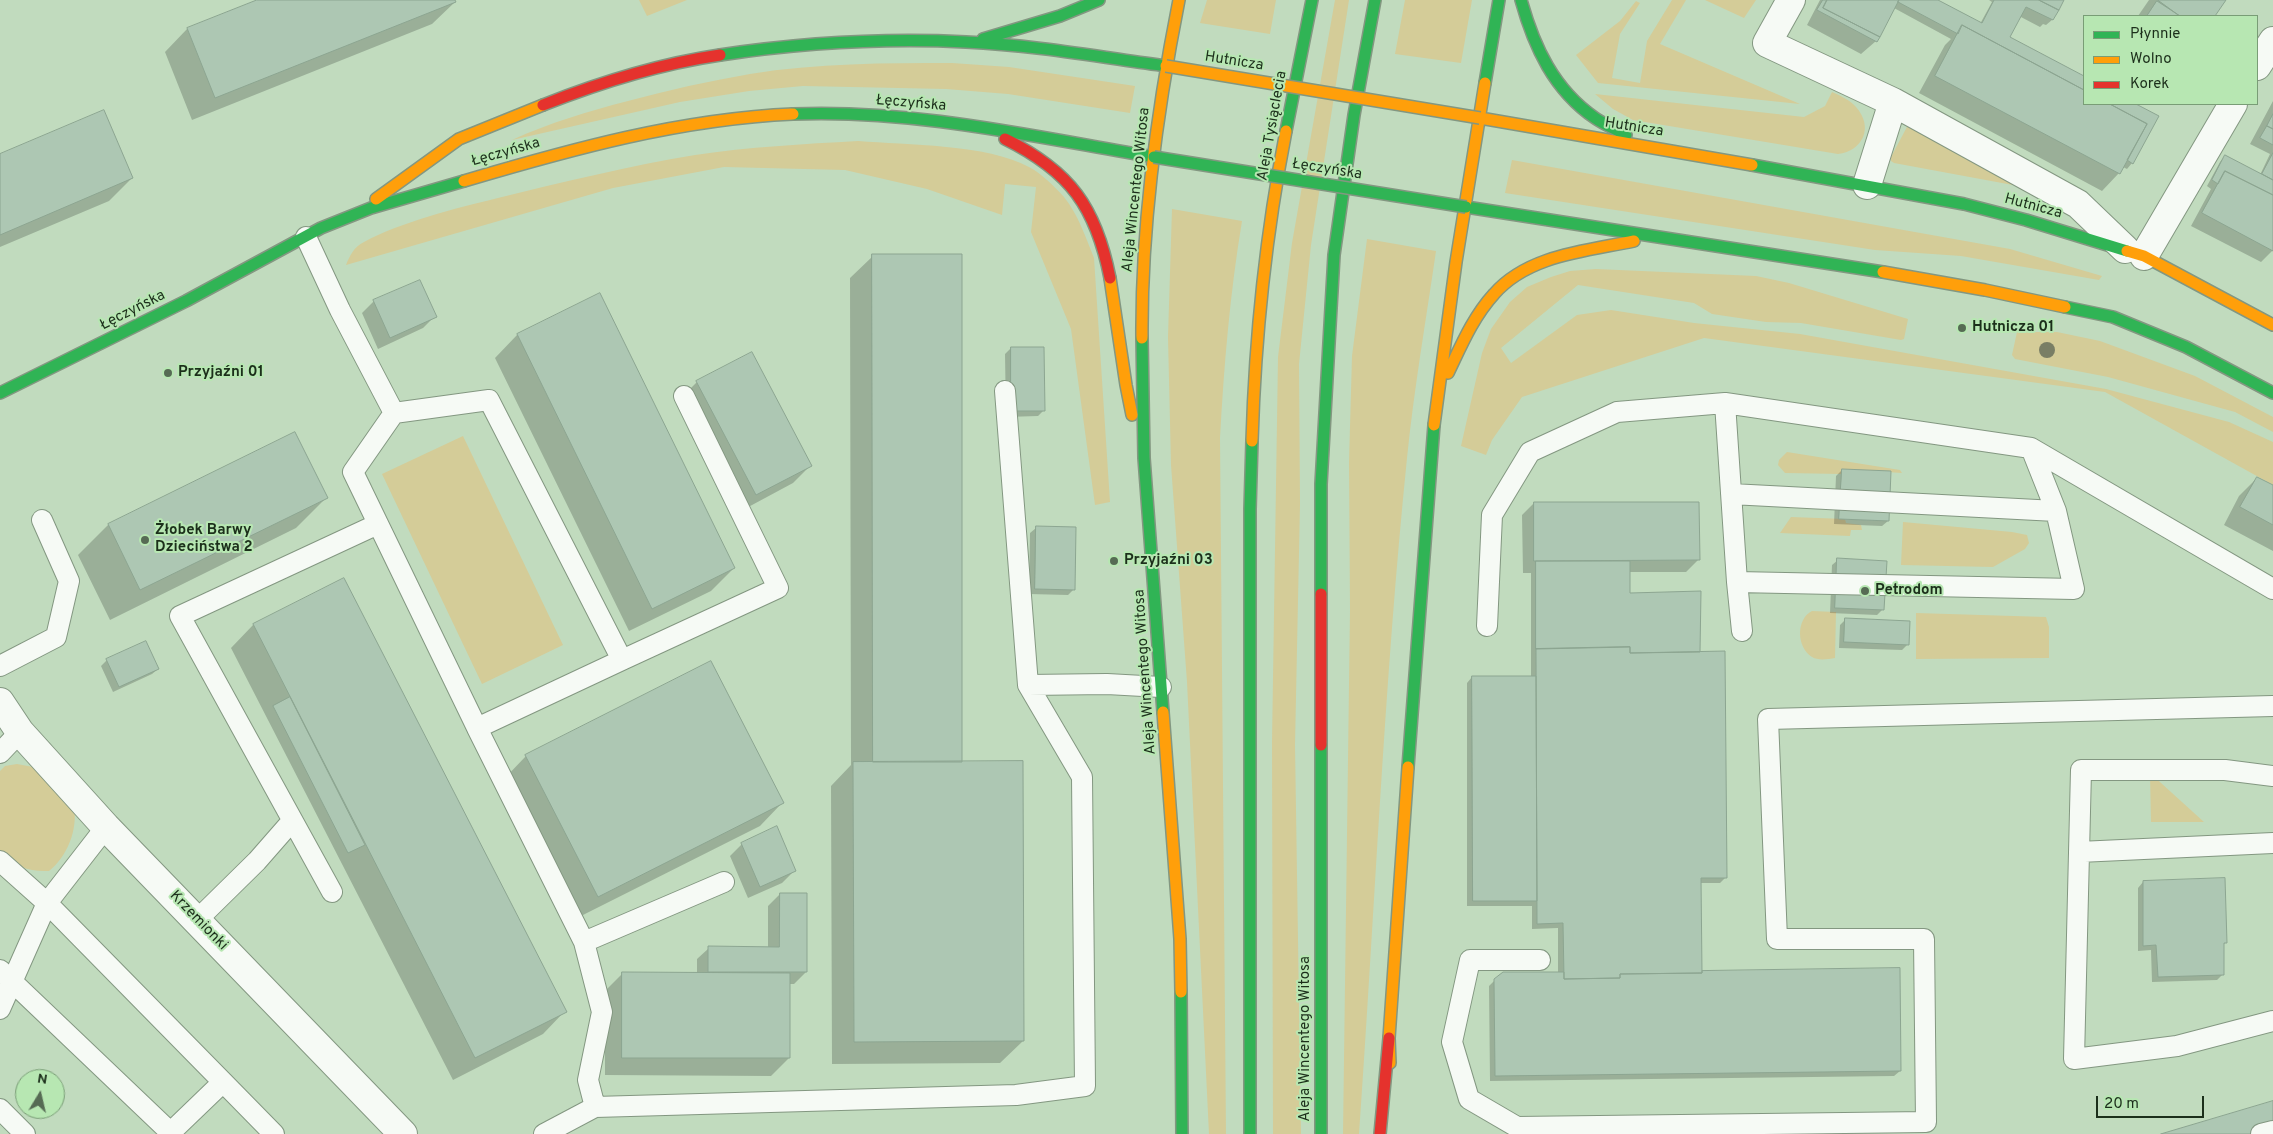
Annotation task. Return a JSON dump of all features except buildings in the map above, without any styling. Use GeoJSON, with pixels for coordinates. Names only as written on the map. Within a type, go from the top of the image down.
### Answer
{"type":"FeatureCollection","features":[{"type":"Feature","properties":{"kind":"street"},"geometry":{"type":"LineString","coordinates":[[968,43],[1060,16],[1098,0]]}},
{"type":"Feature","properties":{"kind":"street","name":"Aleja Wincentego Witosa"},"geometry":{"type":"LineString","coordinates":[[1179,0],[1166,66],[1145,229],[1142,300],[1144,458],[1180,939],[1182,1134]]}},
{"type":"Feature","properties":{"kind":"street","name":"Aleja Tysiąclecia"},"geometry":{"type":"LineString","coordinates":[[1250,1134],[1250,510],[1254,381],[1266,257],[1285,136],[1312,0]]}},
{"type":"Feature","properties":{"kind":"street","name":"Aleja Wincentego Witosa"},"geometry":{"type":"LineString","coordinates":[[1321,1134],[1321,484],[1334,255],[1354,115],[1375,0]]}},
{"type":"Feature","properties":{"kind":"street"},"geometry":{"type":"LineString","coordinates":[[1380,1134],[1389,1038],[1425,514],[1437,394],[1499,0]]}},
{"type":"Feature","properties":{"kind":"street"},"geometry":{"type":"LineString","coordinates":[[1521,0],[1538,52],[1550,73],[1570,97],[1594,118],[1645,145]]}},
{"type":"Feature","properties":{"kind":"street"},"geometry":{"type":"LineString","coordinates":[[1792,0],[1767,43],[1893,102],[2078,204],[2134,252],[2232,105]]}},
{"type":"Feature","properties":{"kind":"street"},"geometry":{"type":"LineString","coordinates":[[2258,64],[2273,41]]}},
{"type":"Feature","properties":{"kind":"street","name":"Łęczyńska"},"geometry":{"type":"LineString","coordinates":[[359,212],[459,139],[592,86],[675,62],[753,50],[847,42],[968,43]]}},
{"type":"Feature","properties":{"kind":"street","name":"Hutnicza"},"geometry":{"type":"LineString","coordinates":[[968,43],[1059,51],[1166,66],[1645,145],[1964,204],[2134,252],[2273,325]]}},
{"type":"Feature","properties":{"kind":"street"},"geometry":{"type":"LineString","coordinates":[[1867,185],[1893,102]]}},
{"type":"Feature","properties":{"kind":"street","name":"Łęczyńska"},"geometry":{"type":"LineString","coordinates":[[0,393],[144,323],[306,237],[359,212],[552,155],[642,134],[735,118],[802,114],[879,116],[933,120],[1154,158],[1466,207]]}},
{"type":"Feature","properties":{"kind":"street"},"geometry":{"type":"LineString","coordinates":[[986,129],[1022,148],[1064,177],[1085,202],[1097,226],[1107,262],[1125,390],[1144,458]]}},
{"type":"Feature","properties":{"kind":"street"},"geometry":{"type":"LineString","coordinates":[[1466,207],[1648,238],[1875,271],[1985,290],[2113,317],[2186,347],[2273,393]]}},
{"type":"Feature","properties":{"kind":"street"},"geometry":{"type":"LineString","coordinates":[[1437,394],[1480,312],[1497,290],[1516,274],[1542,262],[1648,238]]}},
{"type":"Feature","properties":{"kind":"street","name":"Krzemionki"},"geometry":{"type":"LineString","coordinates":[[1,708],[20,732],[106,827],[403,1134]]}},
{"type":"Feature","properties":{"kind":"street"},"geometry":{"type":"LineString","coordinates":[[1389,1038],[1393,1124]]}},
{"type":"Feature","properties":{"kind":"lane"},"geometry":{"type":"LineString","coordinates":[[306,237],[333,296],[394,413]]}},
{"type":"Feature","properties":{"kind":"lane"},"geometry":{"type":"LineString","coordinates":[[544,1134],[594,1107],[1016,1095],[1085,1086],[1082,777],[1028,686],[1005,391]]}},
{"type":"Feature","properties":{"kind":"lane"},"geometry":{"type":"LineString","coordinates":[[477,728],[778,588],[684,396]]}},
{"type":"Feature","properties":{"kind":"lane"},"geometry":{"type":"LineString","coordinates":[[594,1107],[588,1080],[602,1012],[584,942],[477,728],[353,472],[394,413],[489,400],[622,660]]}},
{"type":"Feature","properties":{"kind":"lane"},"geometry":{"type":"LineString","coordinates":[[1725,403],[1742,631]]}},
{"type":"Feature","properties":{"kind":"lane"},"geometry":{"type":"LineString","coordinates":[[1487,626],[1492,515],[1530,452],[1616,412],[1725,403],[2031,448],[2273,589]]}},
{"type":"Feature","properties":{"kind":"lane"},"geometry":{"type":"LineString","coordinates":[[1737,582],[2074,589],[2056,511],[2031,448]]}},
{"type":"Feature","properties":{"kind":"lane"},"geometry":{"type":"LineString","coordinates":[[1731,494],[2056,511]]}},
{"type":"Feature","properties":{"kind":"lane"},"geometry":{"type":"LineString","coordinates":[[0,666],[56,637],[69,581],[42,520]]}},
{"type":"Feature","properties":{"kind":"lane"},"geometry":{"type":"LineString","coordinates":[[332,892],[180,616],[378,524]]}},
{"type":"Feature","properties":{"kind":"lane"},"geometry":{"type":"LineString","coordinates":[[1028,686],[1107,684],[1162,687]]}},
{"type":"Feature","properties":{"kind":"lane"},"geometry":{"type":"LineString","coordinates":[[1540,960],[1470,960],[1452,1042],[1469,1099],[1517,1127],[1926,1122],[1924,939],[1777,939],[1768,719],[2273,706]]}},
{"type":"Feature","properties":{"kind":"lane"},"geometry":{"type":"LineString","coordinates":[[0,753],[20,732]]}},
{"type":"Feature","properties":{"kind":"lane"},"geometry":{"type":"LineString","coordinates":[[2273,776],[2224,770],[2081,770],[2074,1058],[2177,1046],[2273,1021]]}},
{"type":"Feature","properties":{"kind":"lane"},"geometry":{"type":"LineString","coordinates":[[197,920],[257,862],[292,820]]}},
{"type":"Feature","properties":{"kind":"lane"},"geometry":{"type":"LineString","coordinates":[[0,1009],[6,976],[47,903],[106,827]]}},
{"type":"Feature","properties":{"kind":"lane"},"geometry":{"type":"LineString","coordinates":[[2079,852],[2273,843]]}},
{"type":"Feature","properties":{"kind":"lane"},"geometry":{"type":"LineString","coordinates":[[0,861],[47,903],[274,1134]]}},
{"type":"Feature","properties":{"kind":"lane"},"geometry":{"type":"LineString","coordinates":[[584,942],[724,882]]}},
{"type":"Feature","properties":{"kind":"lane"},"geometry":{"type":"LineString","coordinates":[[6,976],[170,1133],[223,1082]]}},
{"type":"Feature","properties":{"kind":"lane"},"geometry":{"type":"LineString","coordinates":[[0,1109],[25,1134]]}},
{"type":"Feature","properties":{"kind":"lane"},"geometry":{"type":"LineString","coordinates":[[2261,1134],[2273,1131]]}},
{"type":"Feature","properties":{"kind":"shaded area"},"geometry":{"type":"Polygon","coordinates":[[[639,0],[687,0],[647,16],[639,0]]]}},
{"type":"Feature","properties":{"kind":"shaded area"},"geometry":{"type":"Polygon","coordinates":[[[1207,0],[1276,0],[1270,34],[1200,23],[1207,0]]]}},
{"type":"Feature","properties":{"kind":"shaded area"},"geometry":{"type":"Polygon","coordinates":[[[1335,0],[1349,0],[1311,245],[1299,364],[1300,504],[1295,745],[1301,1134],[1273,1134],[1272,742],[1278,357],[1292,243],[1335,0]]]}},
{"type":"Feature","properties":{"kind":"shaded area"},"geometry":{"type":"Polygon","coordinates":[[[1405,0],[1472,0],[1461,63],[1395,54],[1405,0]]]}},
{"type":"Feature","properties":{"kind":"shaded area"},"geometry":{"type":"Polygon","coordinates":[[[1672,0],[1686,0],[1660,44],[1800,104],[1598,83],[1576,55],[1620,21],[1636,1],[1640,3],[1620,34],[1612,78],[1640,83],[1647,41],[1672,0]]]}},
{"type":"Feature","properties":{"kind":"shaded area"},"geometry":{"type":"Polygon","coordinates":[[[1705,0],[1756,0],[1744,18],[1705,0]]]}},
{"type":"Feature","properties":{"kind":"shaded area"},"geometry":{"type":"Polygon","coordinates":[[[952,63],[1009,67],[1135,86],[1130,113],[1008,94],[946,89],[803,86],[749,91],[680,102],[512,140],[555,123],[599,109],[673,89],[750,74],[826,66],[952,63]]]}},
{"type":"Feature","properties":{"kind":"shaded area"},"geometry":{"type":"Polygon","coordinates":[[[1832,92],[1854,105],[1861,115],[1865,130],[1863,137],[1854,148],[1838,154],[1633,120],[1613,109],[1595,94],[1804,117],[1825,106],[1832,92]]]}},
{"type":"Feature","properties":{"kind":"shaded area"},"geometry":{"type":"Polygon","coordinates":[[[1908,125],[2029,188],[1894,163],[1891,161],[1891,157],[1908,125]]]}},
{"type":"Feature","properties":{"kind":"shaded area"},"geometry":{"type":"Polygon","coordinates":[[[858,141],[946,147],[1012,159],[1029,167],[1048,180],[1069,204],[1081,226],[1094,258],[1110,502],[1095,505],[1071,329],[1031,232],[1036,187],[1005,184],[1002,215],[927,189],[845,170],[724,167],[613,188],[346,265],[358,246],[395,228],[447,211],[522,192],[621,169],[695,155],[756,148],[858,141]]]}},
{"type":"Feature","properties":{"kind":"shaded area"},"geometry":{"type":"Polygon","coordinates":[[[1512,160],[2010,249],[2102,276],[2099,280],[1961,256],[1875,250],[1505,193],[1512,160]]]}},
{"type":"Feature","properties":{"kind":"shaded area"},"geometry":{"type":"Polygon","coordinates":[[[1172,209],[1242,221],[1228,329],[1220,438],[1226,1134],[1209,1134],[1187,682],[1171,465],[1168,337],[1172,209]]]}},
{"type":"Feature","properties":{"kind":"shaded area"},"geometry":{"type":"Polygon","coordinates":[[[1367,239],[1436,251],[1413,406],[1399,542],[1386,711],[1359,1134],[1343,1134],[1350,610],[1349,462],[1352,356],[1367,239]]]}},
{"type":"Feature","properties":{"kind":"shaded area"},"geometry":{"type":"Polygon","coordinates":[[[1596,269],[1756,276],[1789,283],[1908,319],[1904,339],[1901,340],[1801,323],[1766,322],[1712,314],[1694,303],[1578,285],[1501,348],[1511,363],[1577,315],[1611,310],[1694,323],[1800,334],[2106,389],[2229,422],[2273,442],[2273,485],[2105,392],[1704,338],[1522,397],[1492,440],[1486,455],[1461,446],[1482,353],[1491,329],[1510,302],[1527,287],[1551,277],[1570,271],[1596,269]]]}},
{"type":"Feature","properties":{"kind":"shaded area"},"geometry":{"type":"Polygon","coordinates":[[[2017,332],[2057,332],[2100,341],[2195,376],[2273,417],[2273,432],[2235,412],[2108,377],[2015,359],[2012,355],[2017,332]]]}},
{"type":"Feature","properties":{"kind":"shaded area"},"geometry":{"type":"Polygon","coordinates":[[[463,436],[563,645],[482,684],[382,474],[463,436]]]}},
{"type":"Feature","properties":{"kind":"shaded area"},"geometry":{"type":"Polygon","coordinates":[[[1787,452],[1900,470],[1902,473],[1842,469],[1841,474],[1785,473],[1778,465],[1779,460],[1787,452]]]}},
{"type":"Feature","properties":{"kind":"shaded area"},"geometry":{"type":"Polygon","coordinates":[[[1791,517],[1845,519],[1846,523],[1861,525],[1862,530],[1851,530],[1850,536],[1780,533],[1791,517]]]}},
{"type":"Feature","properties":{"kind":"shaded area"},"geometry":{"type":"Polygon","coordinates":[[[1903,522],[2012,532],[2027,535],[2029,543],[2025,549],[1993,567],[1901,565],[1903,522]]]}},
{"type":"Feature","properties":{"kind":"shaded area"},"geometry":{"type":"Polygon","coordinates":[[[1812,611],[1836,612],[1835,658],[1818,659],[1812,657],[1803,647],[1800,633],[1801,626],[1803,620],[1812,611]]]}},
{"type":"Feature","properties":{"kind":"shaded area"},"geometry":{"type":"Polygon","coordinates":[[[1916,613],[2046,617],[2049,627],[2049,658],[1916,659],[1916,613]]]}},
{"type":"Feature","properties":{"kind":"shaded area"},"geometry":{"type":"Polygon","coordinates":[[[17,764],[33,767],[74,806],[73,833],[70,842],[61,858],[49,871],[23,867],[0,854],[0,771],[5,766],[17,764]]]}},
{"type":"Feature","properties":{"kind":"shaded area"},"geometry":{"type":"Polygon","coordinates":[[[2150,773],[2204,822],[2151,822],[2150,773]]]}},
{"type":"Feature","properties":{"kind":"traffic: fast"},"geometry":{"type":"LineString","coordinates":[[983,39],[1060,16],[1099,0]]}},
{"type":"Feature","properties":{"kind":"traffic: fast"},"geometry":{"type":"LineString","coordinates":[[1286,131],[1312,0]]}},
{"type":"Feature","properties":{"kind":"traffic: fast"},"geometry":{"type":"LineString","coordinates":[[1321,594],[1321,484],[1334,255],[1354,115],[1375,0]]}},
{"type":"Feature","properties":{"kind":"traffic: fast"},"geometry":{"type":"LineString","coordinates":[[1485,83],[1499,0]]}},
{"type":"Feature","properties":{"kind":"traffic: fast"},"geometry":{"type":"LineString","coordinates":[[1521,0],[1539,51],[1557,81],[1581,107],[1599,120],[1626,135]]}},
{"type":"Feature","properties":{"kind":"traffic: fast"},"geometry":{"type":"LineString","coordinates":[[720,55],[781,47],[843,42],[935,41],[1016,46],[1166,66]]}},
{"type":"Feature","properties":{"kind":"traffic: fast"},"geometry":{"type":"LineString","coordinates":[[793,114],[884,116],[929,120],[1019,133],[1154,157]]}},
{"type":"Feature","properties":{"kind":"traffic: fast"},"geometry":{"type":"LineString","coordinates":[[1154,157],[1466,207]]}},
{"type":"Feature","properties":{"kind":"traffic: fast"},"geometry":{"type":"LineString","coordinates":[[1752,165],[1964,204],[2026,220],[2127,251]]}},
{"type":"Feature","properties":{"kind":"traffic: fast"},"geometry":{"type":"LineString","coordinates":[[0,393],[186,301],[321,228],[371,208],[464,181]]}},
{"type":"Feature","properties":{"kind":"traffic: fast"},"geometry":{"type":"LineString","coordinates":[[1466,207],[1883,272]]}},
{"type":"Feature","properties":{"kind":"traffic: fast"},"geometry":{"type":"LineString","coordinates":[[2065,307],[2113,317],[2186,347],[2273,393]]}},
{"type":"Feature","properties":{"kind":"traffic: fast"},"geometry":{"type":"LineString","coordinates":[[1142,338],[1144,458],[1163,712]]}},
{"type":"Feature","properties":{"kind":"traffic: fast"},"geometry":{"type":"LineString","coordinates":[[1408,767],[1434,425]]}},
{"type":"Feature","properties":{"kind":"traffic: fast"},"geometry":{"type":"LineString","coordinates":[[1250,1134],[1250,509],[1252,441]]}},
{"type":"Feature","properties":{"kind":"traffic: fast"},"geometry":{"type":"LineString","coordinates":[[1321,745],[1321,1134]]}},
{"type":"Feature","properties":{"kind":"traffic: fast"},"geometry":{"type":"LineString","coordinates":[[1181,992],[1182,1134]]}},
{"type":"Feature","properties":{"kind":"traffic: slow"},"geometry":{"type":"LineString","coordinates":[[1142,338],[1142,296],[1147,211],[1157,126],[1179,0]]}},
{"type":"Feature","properties":{"kind":"traffic: slow"},"geometry":{"type":"LineString","coordinates":[[1166,66],[1480,118]]}},
{"type":"Feature","properties":{"kind":"traffic: slow"},"geometry":{"type":"LineString","coordinates":[[1434,425],[1456,262],[1485,83]]}},
{"type":"Feature","properties":{"kind":"traffic: slow"},"geometry":{"type":"LineString","coordinates":[[376,199],[459,139],[543,105]]}},
{"type":"Feature","properties":{"kind":"traffic: slow"},"geometry":{"type":"LineString","coordinates":[[464,181],[627,137],[709,122],[793,114]]}},
{"type":"Feature","properties":{"kind":"traffic: slow"},"geometry":{"type":"LineString","coordinates":[[1480,118],[1752,165]]}},
{"type":"Feature","properties":{"kind":"traffic: slow"},"geometry":{"type":"LineString","coordinates":[[1252,441],[1256,363],[1267,247],[1286,131]]}},
{"type":"Feature","properties":{"kind":"traffic: slow"},"geometry":{"type":"LineString","coordinates":[[1448,373],[1480,312],[1494,294],[1508,281],[1523,271],[1559,257],[1634,241]]}},
{"type":"Feature","properties":{"kind":"traffic: slow"},"geometry":{"type":"LineString","coordinates":[[2127,251],[2144,256],[2273,325]]}},
{"type":"Feature","properties":{"kind":"traffic: slow"},"geometry":{"type":"LineString","coordinates":[[1883,272],[1985,290],[2065,307]]}},
{"type":"Feature","properties":{"kind":"traffic: slow"},"geometry":{"type":"LineString","coordinates":[[1110,278],[1132,415]]}},
{"type":"Feature","properties":{"kind":"traffic: slow"},"geometry":{"type":"LineString","coordinates":[[1163,712],[1180,939],[1181,992]]}},
{"type":"Feature","properties":{"kind":"traffic: slow"},"geometry":{"type":"LineString","coordinates":[[1390,1063],[1389,1038],[1408,767]]}},
{"type":"Feature","properties":{"kind":"traffic: jam"},"geometry":{"type":"LineString","coordinates":[[543,105],[630,75],[675,63],[720,55]]}},
{"type":"Feature","properties":{"kind":"traffic: jam"},"geometry":{"type":"LineString","coordinates":[[1005,139],[1047,164],[1077,194],[1088,211],[1097,231],[1110,278]]}},
{"type":"Feature","properties":{"kind":"traffic: jam"},"geometry":{"type":"LineString","coordinates":[[1321,594],[1321,745]]}},
{"type":"Feature","properties":{"kind":"traffic: jam"},"geometry":{"type":"LineString","coordinates":[[1380,1134],[1389,1038]]}},
{"type":"Feature","properties":{"kind":"place","name":"Hutnicza 01"},"geometry":{"type":"Point","coordinates":[1962,328]}},
{"type":"Feature","properties":{"kind":"place","name":"Przyjaźni 01"},"geometry":{"type":"Point","coordinates":[168,373]}},
{"type":"Feature","properties":{"kind":"place","name":"Żłobek Barwy Dzieciństwa 2"},"geometry":{"type":"Point","coordinates":[145,540]}},
{"type":"Feature","properties":{"kind":"place","name":"Przyjaźni 03"},"geometry":{"type":"Point","coordinates":[1114,561]}},
{"type":"Feature","properties":{"kind":"place","name":"Petrodom"},"geometry":{"type":"Point","coordinates":[1865,591]}}]}
